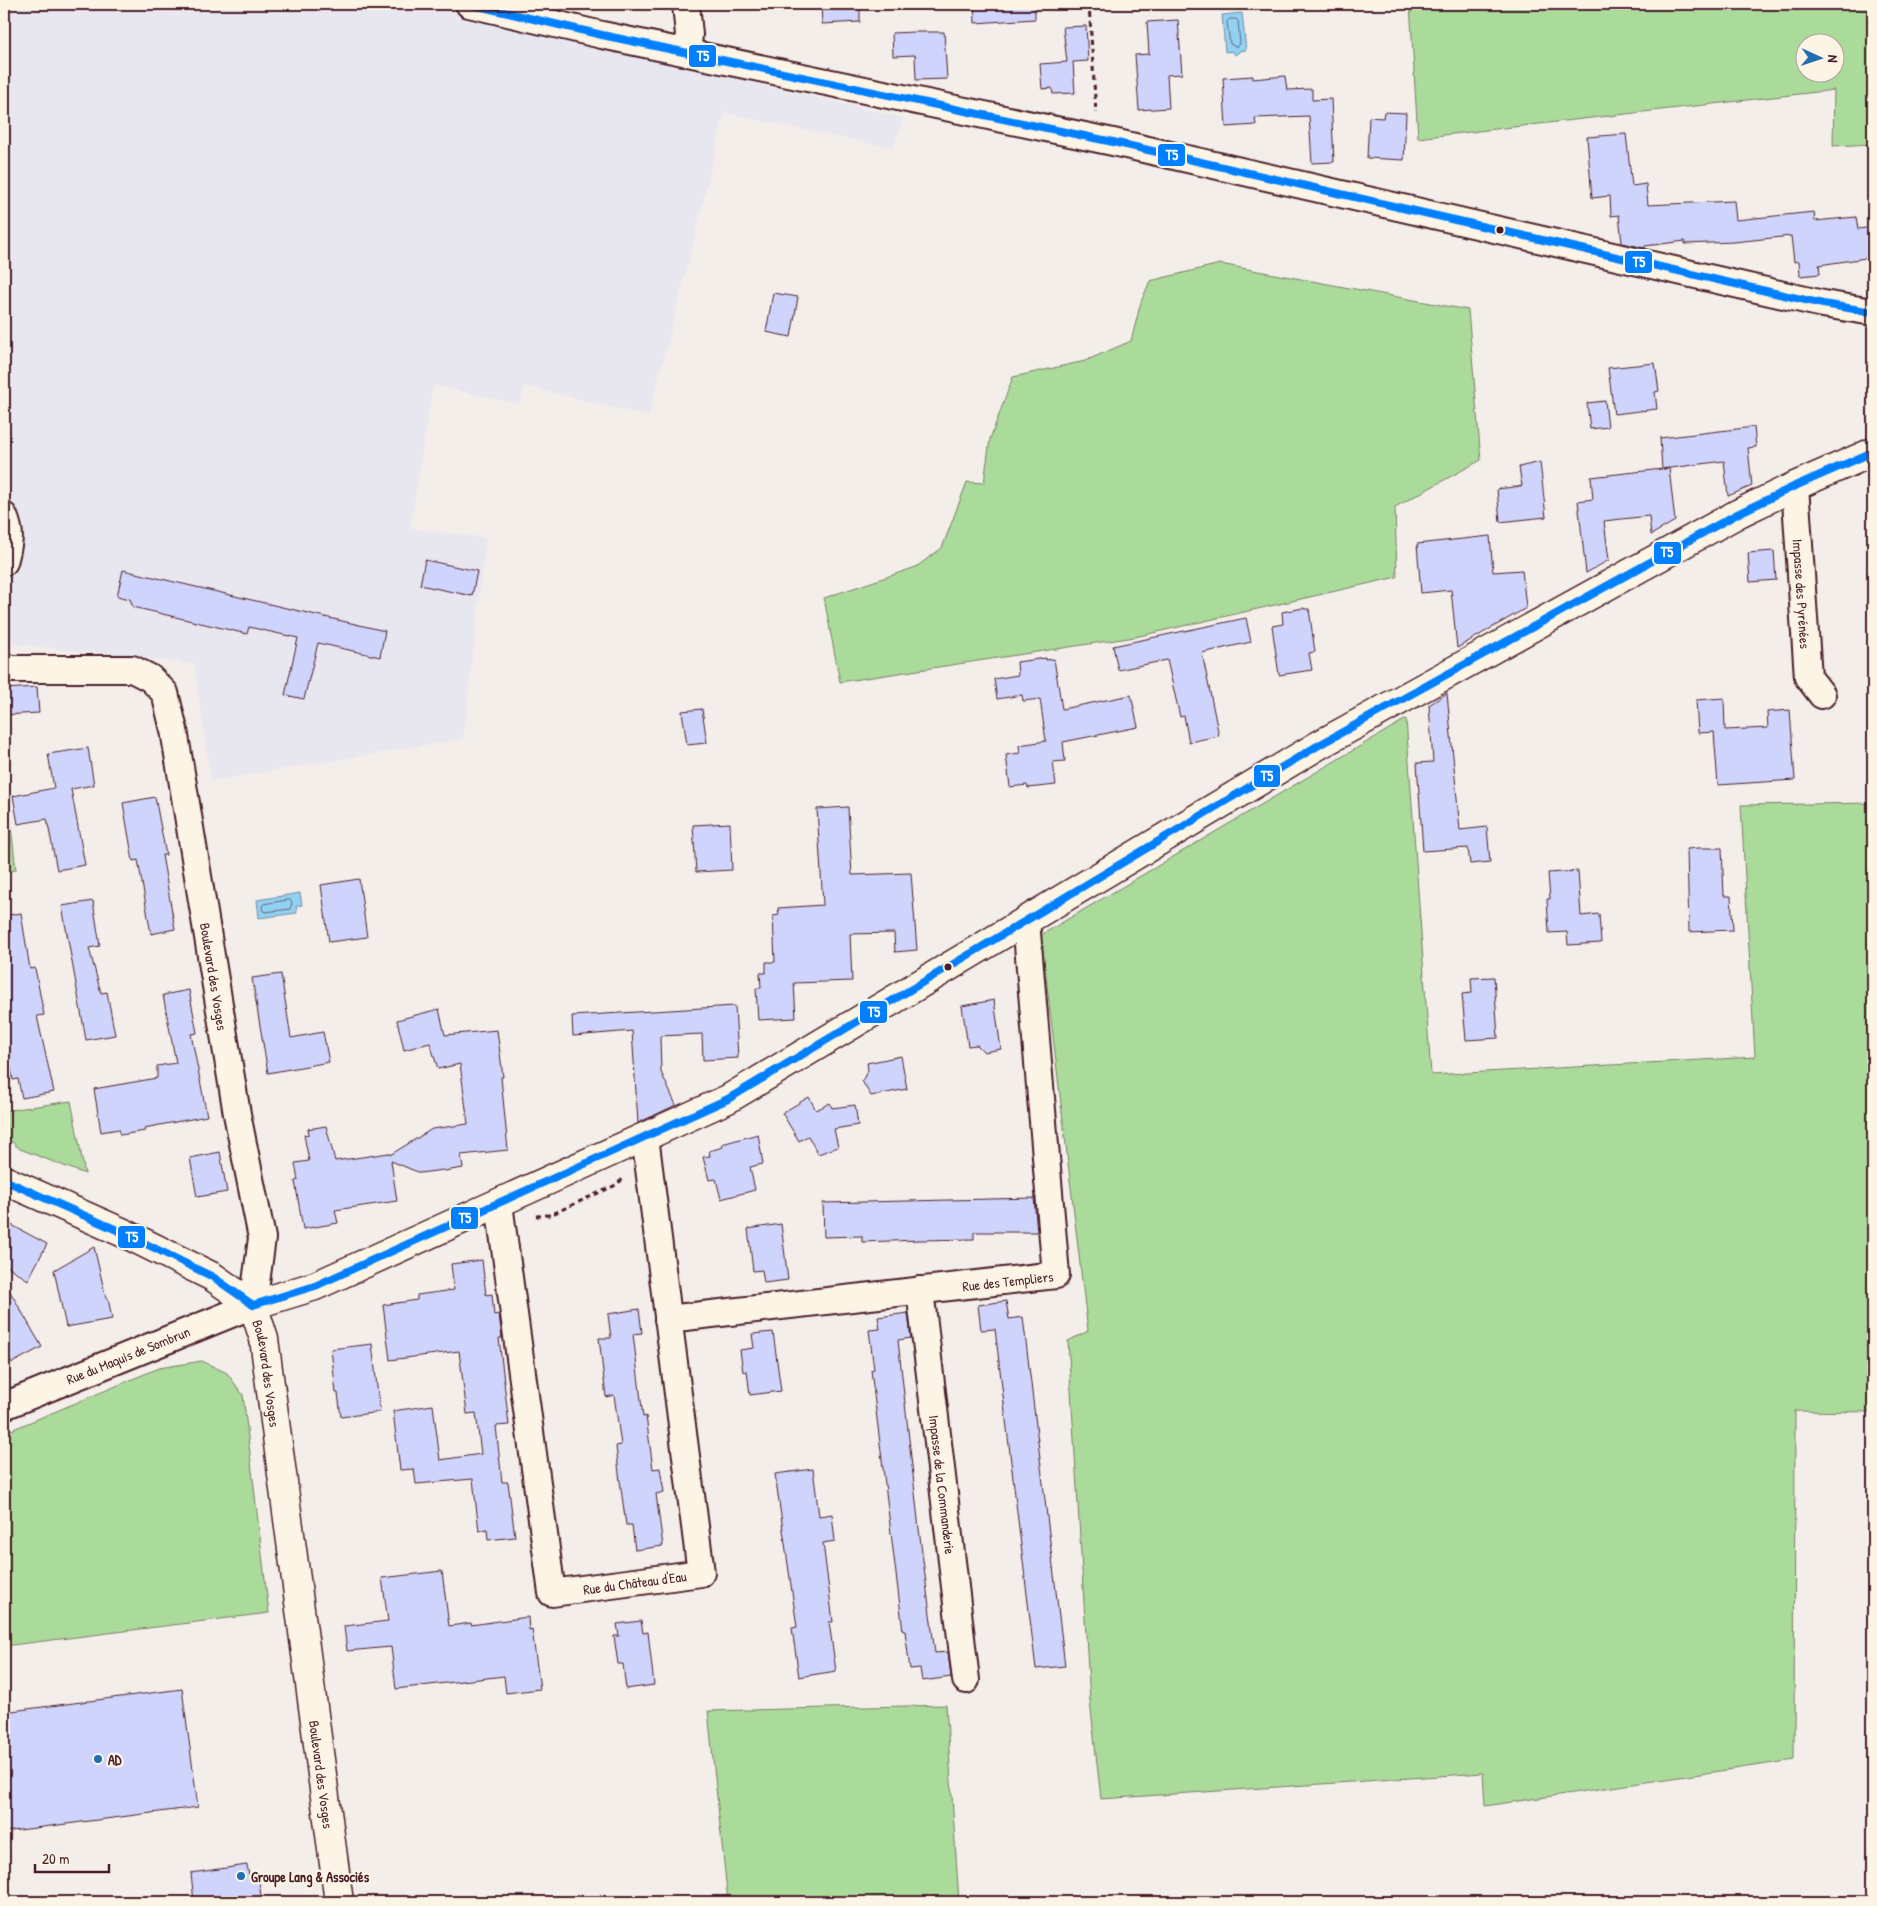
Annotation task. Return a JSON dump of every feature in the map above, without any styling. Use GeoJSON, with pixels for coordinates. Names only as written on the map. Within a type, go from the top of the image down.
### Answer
{"type":"FeatureCollection","features":[{"type":"Feature","properties":{"kind":"main road"},"geometry":{"type":"LineString","coordinates":[[4,1180],[126,1234],[213,1277],[253,1305],[315,1286],[728,1099],[1319,745],[1739,513],[1873,452]]}},
{"type":"Feature","properties":{"kind":"main road","name":"Boulevard des Vosges"},"geometry":{"type":"LineString","coordinates":[[253,1305],[264,1339],[339,1902]]}},
{"type":"Feature","properties":{"kind":"street"},"geometry":{"type":"LineString","coordinates":[[469,4],[602,35],[1098,139],[1823,304],[1873,312]]}},
{"type":"Feature","properties":{"kind":"street"},"geometry":{"type":"LineString","coordinates":[[686,4],[689,35],[687,52]]}},
{"type":"Feature","properties":{"kind":"street","name":"Impasse des Pyrénées"},"geometry":{"type":"LineString","coordinates":[[1795,486],[1808,677],[1822,695]]}},
{"type":"Feature","properties":{"kind":"street"},"geometry":{"type":"LineString","coordinates":[[4,516],[10,532],[4,562]]}},
{"type":"Feature","properties":{"kind":"street","name":"Boulevard des Vosges"},"geometry":{"type":"LineString","coordinates":[[4,666],[9,669],[132,669],[150,678],[165,693],[174,730],[237,1114],[262,1238],[253,1305]]}},
{"type":"Feature","properties":{"kind":"street","name":"Rue des Templiers"},"geometry":{"type":"LineString","coordinates":[[668,1319],[1056,1275],[1026,921]]}},
{"type":"Feature","properties":{"kind":"street","name":"Rue du Château d'Eau"},"geometry":{"type":"LineString","coordinates":[[499,1204],[552,1593],[701,1573],[645,1138]]}},
{"type":"Feature","properties":{"kind":"street","name":"Impasse de la Commanderie"},"geometry":{"type":"LineString","coordinates":[[920,1290],[966,1680]]}},
{"type":"Feature","properties":{"kind":"street","name":"Rue du Maquis de Sombrun"},"geometry":{"type":"LineString","coordinates":[[4,1406],[253,1305]]}},
{"type":"Feature","properties":{"kind":"path"},"geometry":{"type":"LineString","coordinates":[[1089,4],[1098,139]]}},
{"type":"Feature","properties":{"kind":"shaded area"},"geometry":{"type":"Polygon","coordinates":[[[4,4],[419,4],[904,118],[893,148],[724,113],[649,416],[525,386],[520,404],[433,385],[410,528],[486,538],[463,739],[211,781],[194,664],[4,643],[4,4]]]}},
{"type":"Feature","properties":{"kind":"green space"},"geometry":{"type":"Polygon","coordinates":[[[1410,4],[1873,4],[1873,144],[1833,146],[1834,90],[1418,138],[1410,4]]]}},
{"type":"Feature","properties":{"kind":"green space"},"geometry":{"type":"Polygon","coordinates":[[[1220,264],[1468,310],[1481,460],[1395,507],[1397,577],[1135,637],[840,682],[824,598],[916,567],[942,548],[967,482],[984,483],[990,439],[1013,377],[1085,361],[1131,341],[1141,302],[1150,281],[1220,264]]]}},
{"type":"Feature","properties":{"kind":"green space"},"geometry":{"type":"Polygon","coordinates":[[[1406,719],[1431,1075],[1755,1057],[1741,805],[1873,803],[1873,1412],[1795,1411],[1794,1760],[1485,1806],[1483,1773],[1101,1799],[1090,1701],[1068,1341],[1088,1331],[1041,935],[1406,719]]]}},
{"type":"Feature","properties":{"kind":"green space"},"geometry":{"type":"Polygon","coordinates":[[[4,766],[16,870],[4,872],[4,766]]]}},
{"type":"Feature","properties":{"kind":"green space"},"geometry":{"type":"Polygon","coordinates":[[[71,1101],[85,1174],[20,1149],[4,1135],[4,1111],[71,1101]]]}},
{"type":"Feature","properties":{"kind":"green space"},"geometry":{"type":"Polygon","coordinates":[[[202,1361],[227,1373],[243,1395],[269,1613],[4,1646],[4,1433],[159,1368],[202,1361]]]}},
{"type":"Feature","properties":{"kind":"green space"},"geometry":{"type":"Polygon","coordinates":[[[946,1705],[959,1902],[728,1902],[708,1711],[946,1705]]]}},
{"type":"Feature","properties":{"kind":"water"},"geometry":{"type":"Polygon","coordinates":[[[1242,13],[1246,50],[1239,51],[1235,55],[1232,51],[1225,52],[1222,15],[1242,13]]]}},
{"type":"Feature","properties":{"kind":"water"},"geometry":{"type":"Polygon","coordinates":[[[300,893],[302,905],[296,906],[297,913],[259,918],[257,900],[300,893]]]}},
{"type":"Feature","properties":{"kind":"building"},"geometry":{"type":"Polygon","coordinates":[[[821,4],[860,4],[860,22],[822,24],[821,4]]]}},
{"type":"Feature","properties":{"kind":"building"},"geometry":{"type":"Polygon","coordinates":[[[974,4],[1035,4],[1035,19],[975,23],[974,4]]]}},
{"type":"Feature","properties":{"kind":"building"},"geometry":{"type":"Polygon","coordinates":[[[1178,20],[1182,74],[1167,75],[1169,108],[1139,110],[1135,55],[1149,54],[1147,22],[1178,20]]]}},
{"type":"Feature","properties":{"kind":"building"},"geometry":{"type":"Polygon","coordinates":[[[1086,26],[1088,61],[1073,62],[1075,93],[1053,94],[1052,88],[1042,89],[1040,64],[1067,62],[1063,27],[1086,26]]]}},
{"type":"Feature","properties":{"kind":"building"},"geometry":{"type":"Polygon","coordinates":[[[944,32],[947,79],[916,80],[915,55],[893,56],[892,33],[944,32]]]}},
{"type":"Feature","properties":{"kind":"building"},"geometry":{"type":"Polygon","coordinates":[[[1253,76],[1253,79],[1285,76],[1287,90],[1312,89],[1312,100],[1331,99],[1334,162],[1312,163],[1309,116],[1255,118],[1256,125],[1226,127],[1223,78],[1253,76]]]}},
{"type":"Feature","properties":{"kind":"building"},"geometry":{"type":"Polygon","coordinates":[[[1384,112],[1406,113],[1404,160],[1367,158],[1369,117],[1383,118],[1384,112]]]}},
{"type":"Feature","properties":{"kind":"building"},"geometry":{"type":"Polygon","coordinates":[[[1626,134],[1632,186],[1646,184],[1648,205],[1734,201],[1736,220],[1814,212],[1815,221],[1856,217],[1858,229],[1873,227],[1873,257],[1819,265],[1820,274],[1800,276],[1799,261],[1794,262],[1791,236],[1734,242],[1685,244],[1685,241],[1645,246],[1645,248],[1622,243],[1619,215],[1611,216],[1610,196],[1592,198],[1587,137],[1626,134]]]}},
{"type":"Feature","properties":{"kind":"building"},"geometry":{"type":"Polygon","coordinates":[[[773,293],[798,297],[791,337],[766,332],[773,293]]]}},
{"type":"Feature","properties":{"kind":"building"},"geometry":{"type":"Polygon","coordinates":[[[1655,363],[1659,391],[1655,392],[1657,409],[1614,414],[1608,368],[1655,363]]]}},
{"type":"Feature","properties":{"kind":"building"},"geometry":{"type":"Polygon","coordinates":[[[1605,401],[1608,427],[1590,429],[1587,403],[1605,401]]]}},
{"type":"Feature","properties":{"kind":"building"},"geometry":{"type":"Polygon","coordinates":[[[1754,427],[1756,447],[1748,448],[1752,486],[1728,496],[1724,461],[1669,468],[1675,521],[1651,535],[1649,516],[1604,521],[1609,560],[1586,573],[1578,501],[1593,499],[1591,477],[1662,469],[1660,438],[1754,427]]]}},
{"type":"Feature","properties":{"kind":"building"},"geometry":{"type":"Polygon","coordinates":[[[1540,462],[1546,517],[1500,522],[1497,489],[1522,486],[1519,467],[1540,462]]]}},
{"type":"Feature","properties":{"kind":"building"},"geometry":{"type":"Polygon","coordinates":[[[1490,536],[1493,572],[1522,570],[1526,608],[1457,648],[1451,590],[1421,593],[1417,544],[1490,536]]]}},
{"type":"Feature","properties":{"kind":"building"},"geometry":{"type":"Polygon","coordinates":[[[1774,551],[1776,580],[1750,582],[1748,553],[1774,551]]]}},
{"type":"Feature","properties":{"kind":"building"},"geometry":{"type":"Polygon","coordinates":[[[425,560],[477,571],[472,596],[420,585],[425,560]]]}},
{"type":"Feature","properties":{"kind":"building"},"geometry":{"type":"Polygon","coordinates":[[[123,570],[385,631],[380,657],[318,643],[304,699],[285,695],[298,638],[249,627],[247,634],[133,607],[130,599],[117,596],[123,570]]]}},
{"type":"Feature","properties":{"kind":"building"},"geometry":{"type":"Polygon","coordinates":[[[1304,608],[1309,609],[1315,652],[1309,653],[1312,670],[1279,675],[1272,626],[1283,624],[1282,612],[1304,608]]]}},
{"type":"Feature","properties":{"kind":"building"},"geometry":{"type":"Polygon","coordinates":[[[1246,618],[1251,642],[1202,653],[1219,736],[1189,742],[1184,716],[1180,717],[1167,660],[1118,670],[1113,646],[1246,618]]]}},
{"type":"Feature","properties":{"kind":"building"},"geometry":{"type":"Polygon","coordinates":[[[1046,658],[1046,660],[1054,659],[1062,709],[1131,695],[1138,727],[1063,742],[1065,761],[1053,762],[1056,785],[1028,788],[1027,785],[1010,787],[1006,755],[1020,753],[1019,745],[1046,741],[1040,699],[1023,701],[1022,695],[997,699],[994,679],[1018,675],[1017,662],[1046,658]]]}},
{"type":"Feature","properties":{"kind":"building"},"geometry":{"type":"Polygon","coordinates":[[[37,687],[39,713],[4,715],[4,689],[37,687]]]}},
{"type":"Feature","properties":{"kind":"building"},"geometry":{"type":"Polygon","coordinates":[[[1447,693],[1460,830],[1487,827],[1490,862],[1470,864],[1468,848],[1423,851],[1417,763],[1433,762],[1429,705],[1447,693]]]}},
{"type":"Feature","properties":{"kind":"building"},"geometry":{"type":"Polygon","coordinates":[[[1724,698],[1725,730],[1768,728],[1767,712],[1790,710],[1795,780],[1718,785],[1714,732],[1698,733],[1696,700],[1724,698]]]}},
{"type":"Feature","properties":{"kind":"building"},"geometry":{"type":"Polygon","coordinates":[[[702,709],[707,743],[687,745],[682,711],[702,709]]]}},
{"type":"Feature","properties":{"kind":"building"},"geometry":{"type":"Polygon","coordinates":[[[88,748],[94,785],[71,789],[85,865],[57,870],[47,819],[18,824],[13,796],[54,788],[48,754],[88,748]]]}},
{"type":"Feature","properties":{"kind":"building"},"geometry":{"type":"Polygon","coordinates":[[[155,797],[166,855],[162,855],[175,929],[151,934],[138,860],[133,861],[123,803],[155,797]]]}},
{"type":"Feature","properties":{"kind":"building"},"geometry":{"type":"Polygon","coordinates":[[[848,807],[852,875],[911,873],[917,950],[895,952],[894,933],[850,934],[852,981],[794,983],[796,1018],[758,1020],[756,988],[761,988],[760,973],[766,973],[766,962],[775,962],[773,916],[779,915],[778,908],[823,905],[817,809],[848,807]]]}},
{"type":"Feature","properties":{"kind":"building"},"geometry":{"type":"Polygon","coordinates":[[[730,823],[732,870],[696,872],[693,825],[730,823]]]}},
{"type":"Feature","properties":{"kind":"building"},"geometry":{"type":"Polygon","coordinates":[[[1722,848],[1724,896],[1731,896],[1733,930],[1689,932],[1687,849],[1722,848]]]}},
{"type":"Feature","properties":{"kind":"building"},"geometry":{"type":"Polygon","coordinates":[[[1578,871],[1581,916],[1599,914],[1601,943],[1568,945],[1567,932],[1549,933],[1547,899],[1550,899],[1548,873],[1578,871]]]}},
{"type":"Feature","properties":{"kind":"building"},"geometry":{"type":"Polygon","coordinates":[[[359,879],[367,937],[329,942],[321,885],[359,879]]]}},
{"type":"Feature","properties":{"kind":"building"},"geometry":{"type":"Polygon","coordinates":[[[93,901],[100,946],[89,948],[101,993],[107,992],[115,1035],[86,1040],[62,906],[93,901]]]}},
{"type":"Feature","properties":{"kind":"building"},"geometry":{"type":"Polygon","coordinates":[[[21,913],[30,969],[35,968],[44,1015],[37,1016],[54,1092],[22,1098],[18,1079],[13,1080],[4,1031],[4,916],[21,913]]]}},
{"type":"Feature","properties":{"kind":"building"},"geometry":{"type":"Polygon","coordinates":[[[281,974],[291,1038],[323,1032],[329,1062],[268,1073],[252,978],[281,974]]]}},
{"type":"Feature","properties":{"kind":"building"},"geometry":{"type":"Polygon","coordinates":[[[1494,977],[1498,1038],[1466,1040],[1462,994],[1472,993],[1471,978],[1494,977]]]}},
{"type":"Feature","properties":{"kind":"building"},"geometry":{"type":"Polygon","coordinates":[[[189,990],[197,1033],[191,1034],[207,1116],[144,1128],[145,1131],[120,1135],[119,1129],[101,1132],[94,1089],[157,1078],[157,1066],[176,1063],[163,995],[189,990]]]}},
{"type":"Feature","properties":{"kind":"building"},"geometry":{"type":"Polygon","coordinates":[[[994,1000],[1001,1049],[984,1052],[977,1045],[968,1046],[962,1006],[994,1000]]]}},
{"type":"Feature","properties":{"kind":"building"},"geometry":{"type":"Polygon","coordinates":[[[735,1006],[738,1058],[703,1060],[702,1034],[660,1036],[661,1072],[676,1105],[638,1123],[632,1031],[573,1036],[572,1016],[735,1006]]]}},
{"type":"Feature","properties":{"kind":"building"},"geometry":{"type":"Polygon","coordinates":[[[439,1009],[445,1035],[497,1030],[503,1077],[501,1077],[508,1150],[461,1155],[463,1168],[445,1171],[420,1173],[391,1161],[397,1201],[335,1210],[338,1223],[303,1229],[295,1181],[298,1180],[295,1163],[309,1161],[304,1135],[309,1134],[308,1129],[326,1126],[335,1161],[389,1153],[390,1155],[432,1129],[468,1124],[460,1064],[438,1069],[430,1043],[404,1050],[397,1020],[439,1009]]]}},
{"type":"Feature","properties":{"kind":"building"},"geometry":{"type":"Polygon","coordinates":[[[901,1056],[907,1089],[871,1096],[862,1081],[868,1070],[867,1063],[901,1056]]]}},
{"type":"Feature","properties":{"kind":"building"},"geometry":{"type":"Polygon","coordinates":[[[809,1097],[816,1110],[830,1103],[832,1108],[855,1105],[858,1125],[834,1129],[838,1147],[818,1154],[808,1136],[799,1141],[782,1113],[809,1097]]]}},
{"type":"Feature","properties":{"kind":"building"},"geometry":{"type":"Polygon","coordinates":[[[758,1134],[763,1164],[750,1167],[755,1190],[721,1199],[716,1179],[709,1180],[703,1157],[710,1156],[709,1151],[723,1147],[722,1144],[758,1134]]]}},
{"type":"Feature","properties":{"kind":"building"},"geometry":{"type":"Polygon","coordinates":[[[220,1152],[227,1192],[197,1197],[190,1158],[220,1152]]]}},
{"type":"Feature","properties":{"kind":"building"},"geometry":{"type":"Polygon","coordinates":[[[1034,1198],[1037,1232],[974,1232],[974,1239],[862,1242],[862,1236],[824,1237],[823,1203],[1034,1198]]]}},
{"type":"Feature","properties":{"kind":"building"},"geometry":{"type":"Polygon","coordinates":[[[4,1221],[47,1244],[28,1280],[4,1264],[4,1221]]]}},
{"type":"Feature","properties":{"kind":"building"},"geometry":{"type":"Polygon","coordinates":[[[781,1224],[788,1280],[764,1283],[762,1270],[753,1271],[748,1229],[781,1224]]]}},
{"type":"Feature","properties":{"kind":"building"},"geometry":{"type":"Polygon","coordinates":[[[94,1247],[112,1319],[66,1327],[54,1270],[94,1247]]]}},
{"type":"Feature","properties":{"kind":"building"},"geometry":{"type":"Polygon","coordinates":[[[482,1260],[486,1295],[492,1294],[494,1315],[499,1314],[502,1338],[499,1338],[509,1425],[496,1426],[502,1482],[508,1482],[515,1537],[488,1540],[487,1529],[479,1531],[473,1479],[416,1484],[414,1469],[400,1470],[393,1411],[433,1405],[440,1460],[481,1454],[476,1413],[467,1414],[459,1351],[390,1360],[383,1305],[417,1300],[417,1295],[454,1290],[451,1264],[482,1260]]]}},
{"type":"Feature","properties":{"kind":"building"},"geometry":{"type":"Polygon","coordinates":[[[4,1281],[42,1347],[12,1363],[4,1347],[4,1281]]]}},
{"type":"Feature","properties":{"kind":"building"},"geometry":{"type":"Polygon","coordinates":[[[1006,1301],[1009,1319],[1023,1317],[1065,1666],[1036,1669],[995,1329],[981,1330],[978,1305],[1006,1301]]]}},
{"type":"Feature","properties":{"kind":"building"},"geometry":{"type":"Polygon","coordinates":[[[639,1309],[642,1333],[633,1334],[643,1417],[646,1416],[653,1469],[660,1468],[664,1492],[656,1494],[663,1546],[635,1550],[632,1525],[626,1525],[619,1474],[616,1446],[621,1445],[614,1395],[606,1397],[599,1338],[611,1338],[608,1314],[639,1309]]]}},
{"type":"Feature","properties":{"kind":"building"},"geometry":{"type":"Polygon","coordinates":[[[908,1313],[911,1338],[898,1340],[919,1529],[935,1653],[948,1652],[951,1677],[922,1681],[920,1668],[910,1669],[905,1631],[903,1631],[871,1370],[874,1369],[869,1330],[880,1329],[878,1317],[908,1313]]]}},
{"type":"Feature","properties":{"kind":"building"},"geometry":{"type":"Polygon","coordinates":[[[773,1332],[781,1391],[750,1395],[747,1371],[743,1372],[740,1350],[754,1348],[752,1334],[773,1332]]]}},
{"type":"Feature","properties":{"kind":"building"},"geometry":{"type":"Polygon","coordinates":[[[372,1344],[380,1412],[341,1417],[331,1349],[372,1344]]]}},
{"type":"Feature","properties":{"kind":"building"},"geometry":{"type":"Polygon","coordinates":[[[813,1469],[819,1516],[832,1514],[835,1541],[823,1543],[833,1622],[829,1622],[836,1671],[799,1677],[792,1628],[797,1627],[775,1474],[813,1469]]]}},
{"type":"Feature","properties":{"kind":"building"},"geometry":{"type":"Polygon","coordinates":[[[442,1571],[449,1626],[528,1617],[529,1630],[532,1629],[540,1689],[506,1693],[504,1676],[396,1689],[391,1647],[347,1651],[344,1626],[388,1621],[382,1578],[442,1571]]]}},
{"type":"Feature","properties":{"kind":"building"},"geometry":{"type":"Polygon","coordinates":[[[641,1621],[643,1633],[648,1632],[654,1685],[626,1689],[623,1664],[618,1664],[614,1636],[619,1636],[617,1624],[641,1621]]]}},
{"type":"Feature","properties":{"kind":"building","name":"AD"},"geometry":{"type":"Polygon","coordinates":[[[182,1689],[198,1807],[4,1832],[4,1712],[182,1689]]]}},
{"type":"Feature","properties":{"kind":"building"},"geometry":{"type":"Polygon","coordinates":[[[247,1865],[249,1875],[258,1874],[262,1902],[194,1902],[191,1873],[247,1865]]]}},
{"type":"Feature","properties":{"kind":"transit line","name":"T5"},"geometry":{"type":"LineString","coordinates":[[469,4],[602,35],[1113,142],[1823,304],[1873,312]]}},
{"type":"Feature","properties":{"kind":"transit line","name":"T5"},"geometry":{"type":"LineString","coordinates":[[253,1305],[315,1286],[728,1099],[1319,745],[1739,513],[1873,452]]}},
{"type":"Feature","properties":{"kind":"transit line","name":"T5"},"geometry":{"type":"LineString","coordinates":[[4,1180],[126,1234],[213,1277],[253,1305]]}},
{"type":"Feature","properties":{"kind":"place","name":"AD"},"geometry":{"type":"Point","coordinates":[98,1759]}},
{"type":"Feature","properties":{"kind":"place","name":"Groupe Lang & Associés"},"geometry":{"type":"Point","coordinates":[241,1876]}}]}
